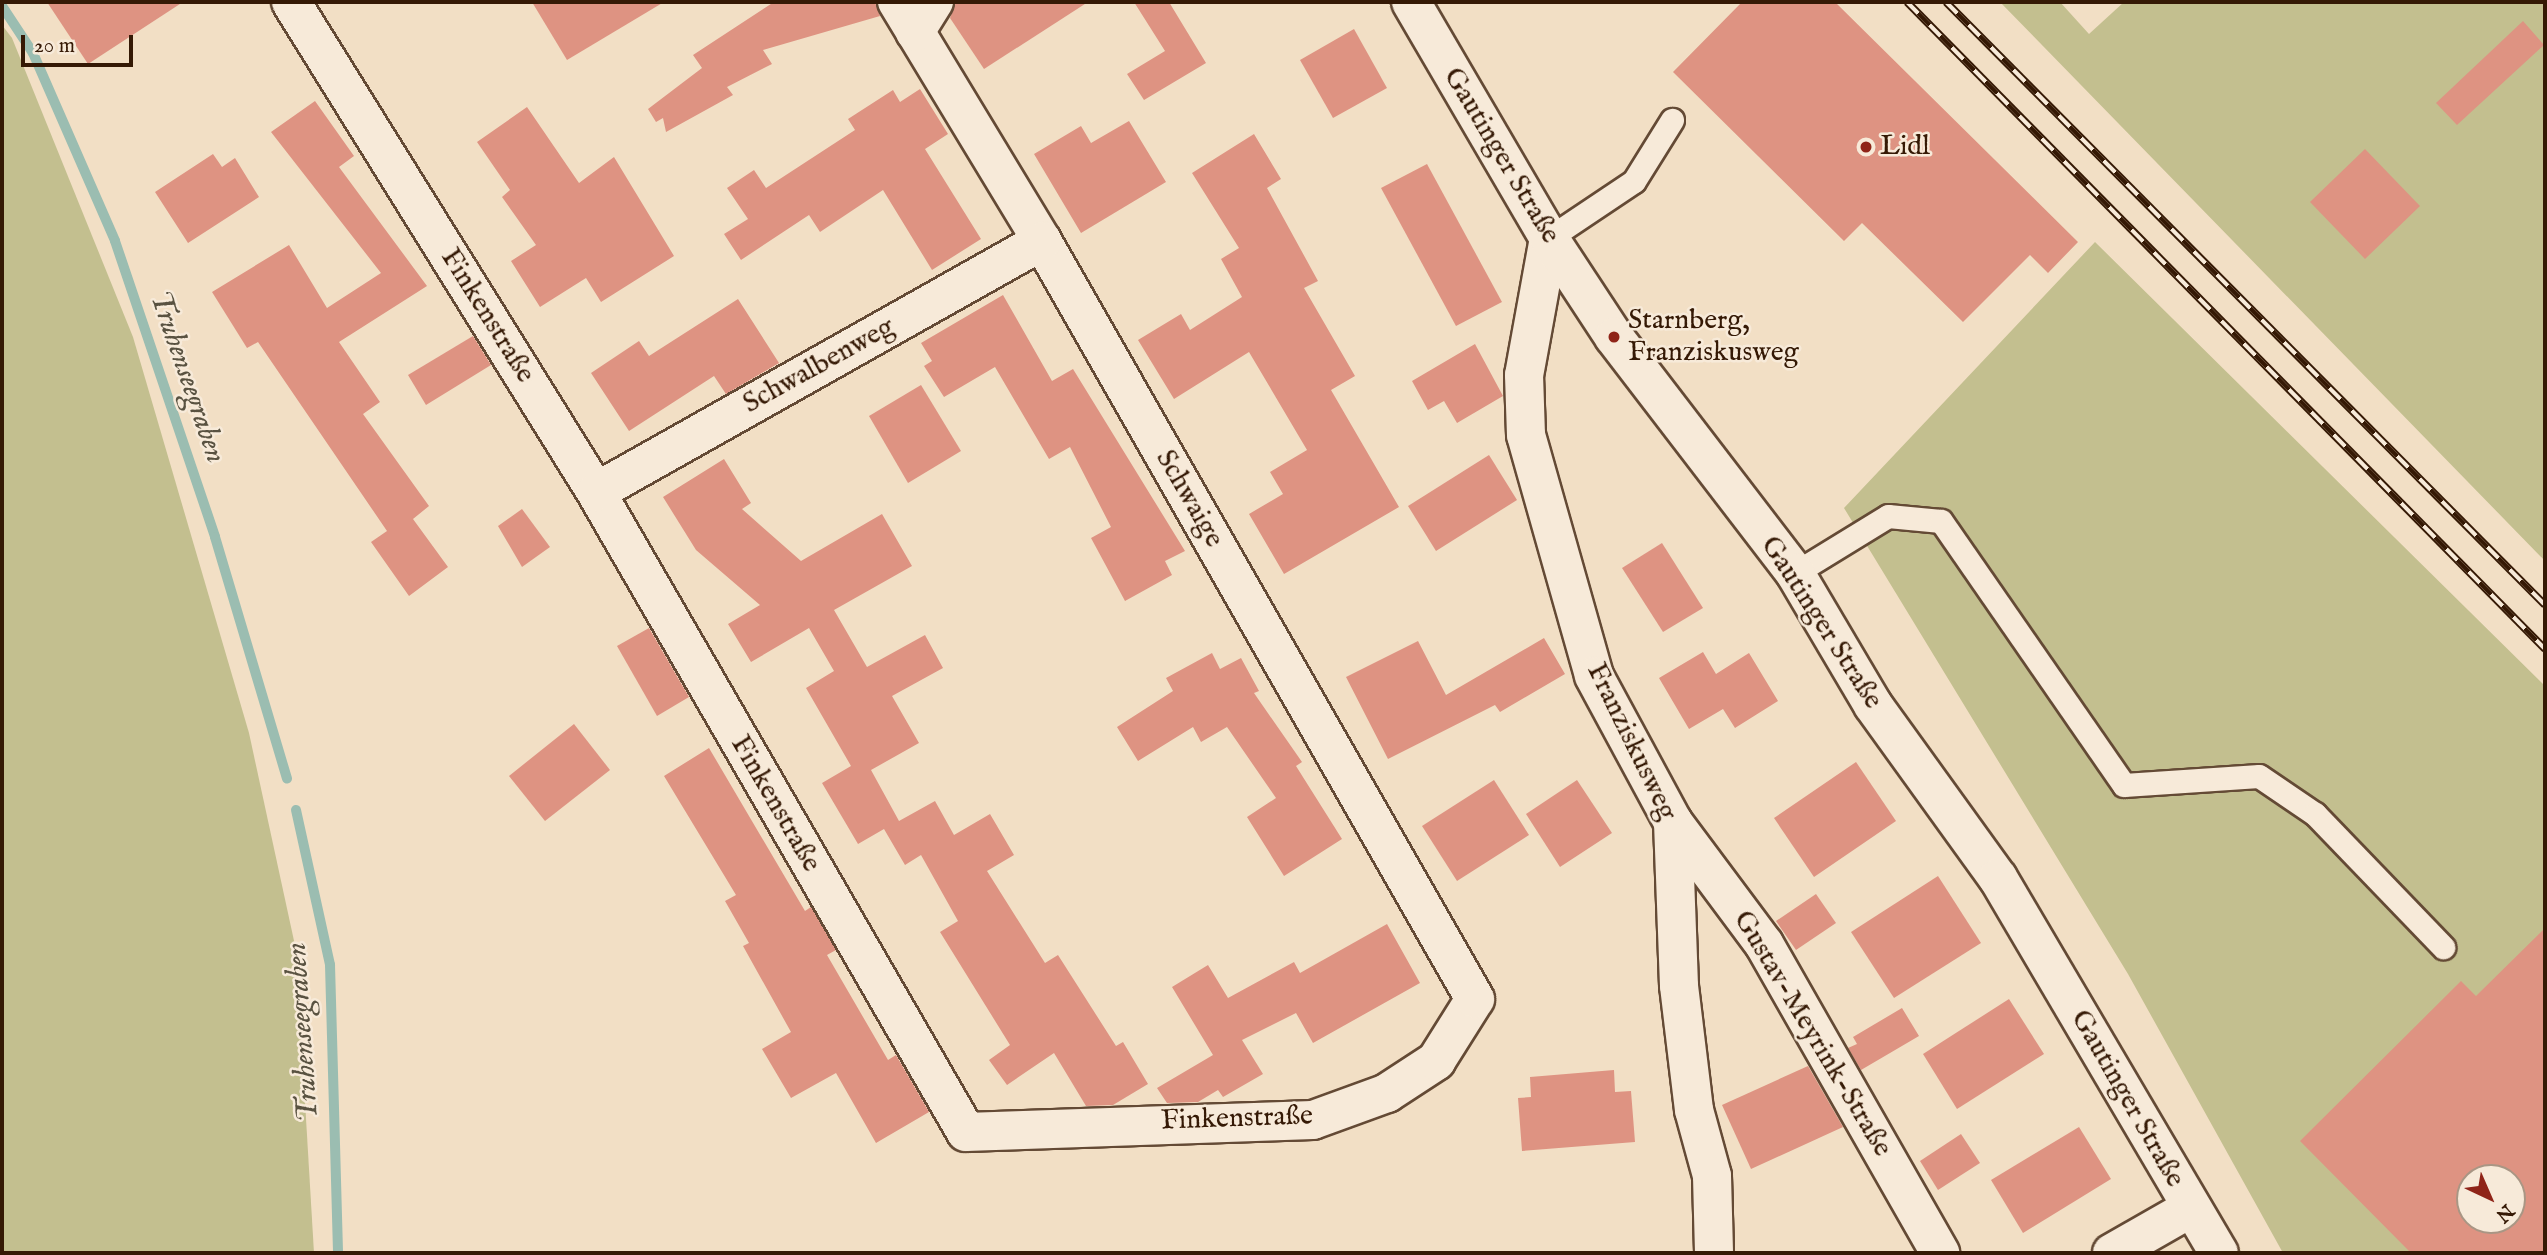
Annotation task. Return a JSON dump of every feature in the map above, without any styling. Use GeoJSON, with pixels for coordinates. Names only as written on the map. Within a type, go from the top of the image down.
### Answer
{"type":"FeatureCollection","features":[{"type":"Feature","properties":{"kind":"street","name":"Finkenstraße"},"geometry":{"type":"LineString","coordinates":[[291,2],[596,492],[966,1132],[1313,1120],[1387,1093],[1436,1061],[1475,999]]}},
{"type":"Feature","properties":{"kind":"street","name":"Gautinger Straße"},"geometry":{"type":"LineString","coordinates":[[1411,2],[1549,238],[1614,337],[1795,573],[1873,705],[1998,878],[2219,1253]]}},
{"type":"Feature","properties":{"kind":"street","name":"Schwaige"},"geometry":{"type":"LineString","coordinates":[[915,12],[1475,999]]}},
{"type":"Feature","properties":{"kind":"street","name":"Franziskusweg"},"geometry":{"type":"LineString","coordinates":[[1549,238],[1524,375],[1526,436],[1594,676],[1673,822],[1679,986],[1694,1110],[1712,1176],[1714,1253]]}},
{"type":"Feature","properties":{"kind":"street","name":"Schwalbenweg"},"geometry":{"type":"LineString","coordinates":[[596,492],[1042,240]]}},
{"type":"Feature","properties":{"kind":"street","name":"Gustav-Meyrink-Straße"},"geometry":{"type":"LineString","coordinates":[[1673,822],[1764,944],[1940,1253]]}},
{"type":"Feature","properties":{"kind":"street"},"geometry":{"type":"LineString","coordinates":[[2112,1253],[2191,1208]]}},
{"type":"Feature","properties":{"kind":"lane"},"geometry":{"type":"LineString","coordinates":[[1549,238],[1634,181],[1672,120]]}},
{"type":"Feature","properties":{"kind":"lane"},"geometry":{"type":"LineString","coordinates":[[1795,573],[1888,516],[1941,521],[2124,785],[2259,776],[2315,814],[2442,947]]}},
{"type":"Feature","properties":{"kind":"shaded area"},"geometry":{"type":"Polygon","coordinates":[[[2000,2],[2060,2],[2089,34],[2124,2],[2545,2],[2545,561],[2000,2]]]}},
{"type":"Feature","properties":{"kind":"shaded area"},"geometry":{"type":"Polygon","coordinates":[[[2,25],[12,38],[133,337],[249,733],[296,950],[314,1253],[2,1253],[2,25]]]}},
{"type":"Feature","properties":{"kind":"shaded area"},"geometry":{"type":"Polygon","coordinates":[[[2095,242],[2545,686],[2545,1253],[2283,1253],[2128,974],[1844,508],[2095,242]]]}},
{"type":"Feature","properties":{"kind":"building"},"geometry":{"type":"Polygon","coordinates":[[[47,2],[183,2],[88,64],[47,2]]]}},
{"type":"Feature","properties":{"kind":"building"},"geometry":{"type":"Polygon","coordinates":[[[532,2],[664,2],[567,60],[532,2]]]}},
{"type":"Feature","properties":{"kind":"building"},"geometry":{"type":"Polygon","coordinates":[[[774,2],[875,2],[880,16],[763,50],[772,64],[727,87],[733,95],[666,132],[663,118],[656,122],[648,109],[702,68],[693,55],[774,2]]]}},
{"type":"Feature","properties":{"kind":"building"},"geometry":{"type":"Polygon","coordinates":[[[956,2],[1088,2],[984,69],[950,18],[956,2]]]}},
{"type":"Feature","properties":{"kind":"building"},"geometry":{"type":"Polygon","coordinates":[[[1134,2],[1169,2],[1206,63],[1144,100],[1127,74],[1165,51],[1134,2]]]}},
{"type":"Feature","properties":{"kind":"building","name":"Lidl"},"geometry":{"type":"Polygon","coordinates":[[[1742,2],[1835,2],[2078,242],[2048,273],[2030,255],[1963,322],[1862,223],[1844,241],[1673,72],[1742,2]]]}},
{"type":"Feature","properties":{"kind":"building"},"geometry":{"type":"Polygon","coordinates":[[[2523,21],[2544,45],[2457,125],[2436,103],[2523,21]]]}},
{"type":"Feature","properties":{"kind":"building"},"geometry":{"type":"Polygon","coordinates":[[[1354,29],[1387,88],[1333,118],[1300,60],[1354,29]]]}},
{"type":"Feature","properties":{"kind":"building"},"geometry":{"type":"Polygon","coordinates":[[[920,89],[948,134],[925,149],[981,239],[932,270],[883,190],[820,232],[809,215],[741,260],[724,234],[748,219],[727,188],[754,170],[766,188],[855,130],[848,119],[893,90],[900,102],[920,89]]]}},
{"type":"Feature","properties":{"kind":"building"},"geometry":{"type":"Polygon","coordinates":[[[315,101],[354,156],[339,167],[427,286],[339,342],[380,402],[363,414],[429,506],[413,519],[448,567],[409,596],[371,542],[387,531],[258,342],[247,348],[212,292],[289,245],[327,308],[381,273],[271,132],[315,101]]]}},
{"type":"Feature","properties":{"kind":"building"},"geometry":{"type":"Polygon","coordinates":[[[527,107],[579,183],[614,157],[674,256],[601,302],[586,278],[540,307],[511,261],[536,245],[502,197],[510,190],[477,142],[527,107]]]}},
{"type":"Feature","properties":{"kind":"building"},"geometry":{"type":"Polygon","coordinates":[[[1129,121],[1166,182],[1081,233],[1034,154],[1081,126],[1091,143],[1129,121]]]}},
{"type":"Feature","properties":{"kind":"building"},"geometry":{"type":"Polygon","coordinates":[[[1254,134],[1281,179],[1267,188],[1318,281],[1304,288],[1355,376],[1331,390],[1399,507],[1284,574],[1249,514],[1283,494],[1270,472],[1307,450],[1249,352],[1174,399],[1138,340],[1181,314],[1190,330],[1242,297],[1221,259],[1239,248],[1192,173],[1254,134]]]}},
{"type":"Feature","properties":{"kind":"building"},"geometry":{"type":"Polygon","coordinates":[[[2365,149],[2420,206],[2365,259],[2310,202],[2365,149]]]}},
{"type":"Feature","properties":{"kind":"building"},"geometry":{"type":"Polygon","coordinates":[[[213,154],[222,167],[235,158],[259,197],[188,243],[155,192],[213,154]]]}},
{"type":"Feature","properties":{"kind":"building"},"geometry":{"type":"Polygon","coordinates":[[[1427,164],[1502,302],[1456,326],[1381,188],[1427,164]]]}},
{"type":"Feature","properties":{"kind":"building"},"geometry":{"type":"Polygon","coordinates":[[[1003,295],[1052,381],[1073,369],[1185,551],[1165,561],[1172,575],[1125,601],[1091,538],[1111,527],[1070,447],[1049,459],[995,367],[944,397],[924,366],[932,361],[921,343],[1003,295]]]}},
{"type":"Feature","properties":{"kind":"building"},"geometry":{"type":"Polygon","coordinates":[[[738,299],[779,363],[726,394],[714,376],[629,431],[591,373],[639,341],[649,356],[738,299]]]}},
{"type":"Feature","properties":{"kind":"building"},"geometry":{"type":"Polygon","coordinates":[[[473,336],[491,365],[426,405],[408,375],[473,336]]]}},
{"type":"Feature","properties":{"kind":"building"},"geometry":{"type":"Polygon","coordinates":[[[1475,344],[1503,396],[1457,423],[1444,401],[1428,410],[1412,381],[1475,344]]]}},
{"type":"Feature","properties":{"kind":"building"},"geometry":{"type":"Polygon","coordinates":[[[921,385],[961,451],[908,483],[869,416],[921,385]]]}},
{"type":"Feature","properties":{"kind":"building"},"geometry":{"type":"Polygon","coordinates":[[[1489,455],[1517,500],[1436,551],[1408,506],[1489,455]]]}},
{"type":"Feature","properties":{"kind":"building"},"geometry":{"type":"Polygon","coordinates":[[[724,459],[751,503],[742,509],[801,561],[882,514],[912,566],[834,610],[867,667],[925,635],[943,668],[892,696],[919,743],[871,770],[899,821],[935,801],[954,835],[990,814],[1014,855],[987,871],[1045,963],[1058,955],[1116,1046],[1123,1042],[1148,1084],[1113,1105],[1086,1106],[1054,1053],[1007,1085],[989,1060],[1010,1045],[940,932],[958,921],[921,855],[905,865],[884,829],[858,844],[822,783],[851,766],[806,688],[834,671],[809,628],[751,662],[728,624],[760,605],[696,550],[663,497],[724,459]]]}},
{"type":"Feature","properties":{"kind":"building"},"geometry":{"type":"Polygon","coordinates":[[[522,509],[550,547],[522,567],[498,526],[522,509]]]}},
{"type":"Feature","properties":{"kind":"building"},"geometry":{"type":"Polygon","coordinates":[[[1662,543],[1703,608],[1663,632],[1622,568],[1662,543]]]}},
{"type":"Feature","properties":{"kind":"building"},"geometry":{"type":"Polygon","coordinates":[[[649,628],[689,697],[657,716],[617,646],[649,628]]]}},
{"type":"Feature","properties":{"kind":"building"},"geometry":{"type":"Polygon","coordinates":[[[1544,638],[1565,674],[1500,712],[1495,705],[1388,759],[1346,677],[1418,641],[1446,695],[1544,638]]]}},
{"type":"Feature","properties":{"kind":"building"},"geometry":{"type":"Polygon","coordinates":[[[1703,652],[1716,674],[1749,653],[1778,701],[1735,728],[1723,709],[1689,729],[1659,678],[1703,652]]]}},
{"type":"Feature","properties":{"kind":"building"},"geometry":{"type":"Polygon","coordinates":[[[1212,653],[1220,669],[1241,658],[1259,691],[1254,693],[1302,762],[1296,766],[1342,839],[1284,876],[1247,817],[1276,798],[1227,727],[1201,742],[1193,727],[1138,761],[1117,727],[1173,691],[1166,678],[1212,653]]]}},
{"type":"Feature","properties":{"kind":"building"},"geometry":{"type":"Polygon","coordinates":[[[574,724],[610,770],[545,821],[509,776],[574,724]]]}},
{"type":"Feature","properties":{"kind":"building"},"geometry":{"type":"Polygon","coordinates":[[[709,748],[805,911],[811,907],[836,950],[827,955],[888,1060],[896,1055],[929,1112],[876,1143],[836,1073],[791,1098],[762,1049],[791,1032],[743,946],[749,943],[725,901],[736,895],[664,776],[709,748]]]}},
{"type":"Feature","properties":{"kind":"building"},"geometry":{"type":"Polygon","coordinates":[[[1856,762],[1896,821],[1814,877],[1774,818],[1856,762]]]}},
{"type":"Feature","properties":{"kind":"building"},"geometry":{"type":"Polygon","coordinates":[[[1494,780],[1529,835],[1457,881],[1422,826],[1494,780]]]}},
{"type":"Feature","properties":{"kind":"building"},"geometry":{"type":"Polygon","coordinates":[[[1577,780],[1612,833],[1560,867],[1526,814],[1577,780]]]}},
{"type":"Feature","properties":{"kind":"building"},"geometry":{"type":"Polygon","coordinates":[[[1938,876],[1981,943],[1894,998],[1851,932],[1938,876]]]}},
{"type":"Feature","properties":{"kind":"building"},"geometry":{"type":"Polygon","coordinates":[[[1816,894],[1836,923],[1796,950],[1776,921],[1816,894]]]}},
{"type":"Feature","properties":{"kind":"building"},"geometry":{"type":"Polygon","coordinates":[[[1387,924],[1420,983],[1313,1043],[1296,1013],[1242,1040],[1263,1074],[1223,1097],[1218,1090],[1198,1102],[1167,1103],[1157,1088],[1213,1055],[1172,987],[1208,965],[1228,998],[1294,962],[1300,973],[1387,924]]]}},
{"type":"Feature","properties":{"kind":"building"},"geometry":{"type":"Polygon","coordinates":[[[2545,928],[2545,1253],[2411,1253],[2300,1141],[2461,981],[2476,996],[2545,928]]]}},
{"type":"Feature","properties":{"kind":"building"},"geometry":{"type":"Polygon","coordinates":[[[2009,999],[2044,1054],[1957,1109],[1923,1054],[2009,999]]]}},
{"type":"Feature","properties":{"kind":"building"},"geometry":{"type":"Polygon","coordinates":[[[1902,1008],[1919,1036],[1861,1070],[1848,1048],[1857,1044],[1853,1037],[1902,1008]]]}},
{"type":"Feature","properties":{"kind":"building"},"geometry":{"type":"Polygon","coordinates":[[[1808,1066],[1843,1127],[1751,1169],[1722,1105],[1808,1066]]]}},
{"type":"Feature","properties":{"kind":"building"},"geometry":{"type":"Polygon","coordinates":[[[1614,1070],[1615,1092],[1631,1091],[1635,1142],[1522,1151],[1518,1098],[1531,1097],[1530,1077],[1614,1070]]]}},
{"type":"Feature","properties":{"kind":"building"},"geometry":{"type":"Polygon","coordinates":[[[2079,1127],[2111,1179],[2023,1233],[1991,1180],[2079,1127]]]}},
{"type":"Feature","properties":{"kind":"building"},"geometry":{"type":"Polygon","coordinates":[[[1961,1134],[1980,1163],[1938,1190],[1920,1161],[1961,1134]]]}},
{"type":"Feature","properties":{"kind":"waterway","name":"Truhenseegraben"},"geometry":{"type":"LineString","coordinates":[[2,6],[33,53],[115,241],[215,537],[287,779]]}},
{"type":"Feature","properties":{"kind":"waterway","name":"Truhenseegraben"},"geometry":{"type":"LineString","coordinates":[[296,810],[330,965],[338,1253]]}},
{"type":"Feature","properties":{"kind":"railway"},"geometry":{"type":"LineString","coordinates":[[1907,2],[2545,649]]}},
{"type":"Feature","properties":{"kind":"railway"},"geometry":{"type":"LineString","coordinates":[[1946,2],[2545,605]]}},
{"type":"Feature","properties":{"kind":"place","name":"Lidl"},"geometry":{"type":"Point","coordinates":[1866,147]}},
{"type":"Feature","properties":{"kind":"place","name":"Starnberg, Franziskusweg"},"geometry":{"type":"Point","coordinates":[1614,337]}}]}
